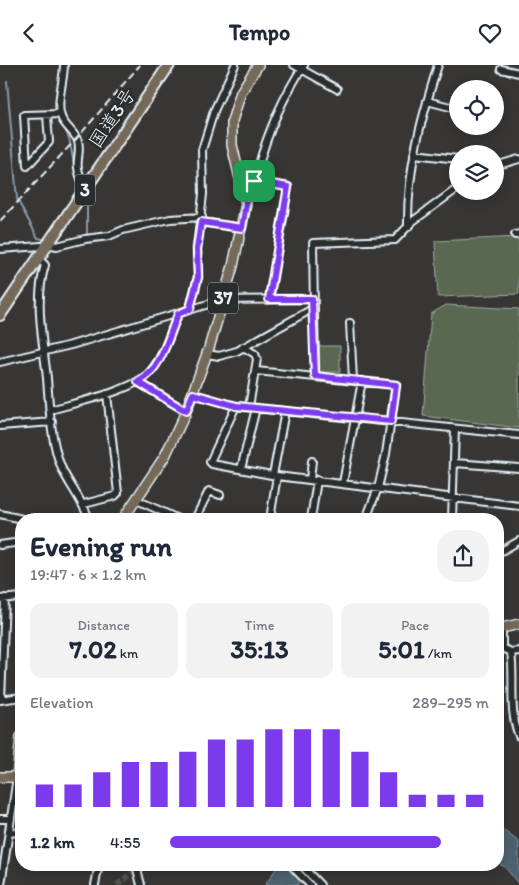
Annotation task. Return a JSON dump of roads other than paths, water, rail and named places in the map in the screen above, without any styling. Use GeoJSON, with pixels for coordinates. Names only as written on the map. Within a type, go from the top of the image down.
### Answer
{"type":"FeatureCollection","features":[{"type":"Feature","properties":{"kind":"highway","name":"国道3号"},"geometry":{"type":"LineString","coordinates":[[0,315],[38,258],[83,182],[163,65]]}},
{"type":"Feature","properties":{"kind":"highway","name":"国道3号"},"geometry":{"type":"LineString","coordinates":[[0,306],[169,65]]}},
{"type":"Feature","properties":{"kind":"main road","name":"37"},"geometry":{"type":"LineString","coordinates":[[127,513],[165,456],[193,394],[207,354],[242,228],[246,204],[232,145],[232,121],[241,92],[258,65]]}},
{"type":"Feature","properties":{"kind":"main road"},"geometry":{"type":"LineString","coordinates":[[504,626],[519,624]]}},
{"type":"Feature","properties":{"kind":"main road"},"geometry":{"type":"LineString","coordinates":[[0,777],[15,777]]}},
{"type":"Feature","properties":{"kind":"street"},"geometry":{"type":"LineString","coordinates":[[64,65],[58,114],[66,127],[77,138],[76,163],[83,182]]}},
{"type":"Feature","properties":{"kind":"street"},"geometry":{"type":"LineString","coordinates":[[190,309],[198,277],[197,249],[201,219],[202,149],[214,111],[235,65]]}},
{"type":"Feature","properties":{"kind":"street"},"geometry":{"type":"LineString","coordinates":[[294,65],[302,67],[337,89]]}},
{"type":"Feature","properties":{"kind":"street"},"geometry":{"type":"LineString","coordinates":[[408,227],[407,205],[414,154],[438,65]]}},
{"type":"Feature","properties":{"kind":"street"},"geometry":{"type":"LineString","coordinates":[[245,196],[250,193],[268,135],[280,105],[302,67]]}},
{"type":"Feature","properties":{"kind":"street"},"geometry":{"type":"LineString","coordinates":[[501,69],[519,73]]}},
{"type":"Feature","properties":{"kind":"street"},"geometry":{"type":"LineString","coordinates":[[427,101],[449,107]]}},
{"type":"Feature","properties":{"kind":"street"},"geometry":{"type":"LineString","coordinates":[[47,115],[49,142],[27,166],[24,115],[58,114]]}},
{"type":"Feature","properties":{"kind":"street"},"geometry":{"type":"LineString","coordinates":[[414,154],[449,158]]}},
{"type":"Feature","properties":{"kind":"street"},"geometry":{"type":"LineString","coordinates":[[504,163],[519,159]]}},
{"type":"Feature","properties":{"kind":"street"},"geometry":{"type":"LineString","coordinates":[[254,181],[288,187],[269,299]]}},
{"type":"Feature","properties":{"kind":"street"},"geometry":{"type":"LineString","coordinates":[[315,376],[312,309],[313,243],[395,239],[449,194]]}},
{"type":"Feature","properties":{"kind":"street"},"geometry":{"type":"LineString","coordinates":[[0,249],[44,245],[57,246],[85,239],[109,236],[123,230],[170,219],[201,219],[242,228]]}},
{"type":"Feature","properties":{"kind":"street"},"geometry":{"type":"LineString","coordinates":[[38,258],[45,265],[42,276],[40,318],[52,422],[61,468],[84,504],[86,513]]}},
{"type":"Feature","properties":{"kind":"street"},"geometry":{"type":"LineString","coordinates":[[0,362],[43,352],[222,300],[312,299]]}},
{"type":"Feature","properties":{"kind":"street"},"geometry":{"type":"LineString","coordinates":[[207,354],[219,356],[244,347],[312,309]]}},
{"type":"Feature","properties":{"kind":"street"},"geometry":{"type":"LineString","coordinates":[[50,410],[107,394],[138,382],[151,372],[164,350],[178,314]]}},
{"type":"Feature","properties":{"kind":"street"},"geometry":{"type":"LineString","coordinates":[[350,323],[353,380]]}},
{"type":"Feature","properties":{"kind":"street"},"geometry":{"type":"LineString","coordinates":[[241,469],[253,408],[256,371],[255,354],[244,347]]}},
{"type":"Feature","properties":{"kind":"street"},"geometry":{"type":"LineString","coordinates":[[256,371],[396,385],[378,488],[368,513]]}},
{"type":"Feature","properties":{"kind":"street"},"geometry":{"type":"LineString","coordinates":[[342,483],[362,381]]}},
{"type":"Feature","properties":{"kind":"street"},"geometry":{"type":"LineString","coordinates":[[138,382],[186,411]]}},
{"type":"Feature","properties":{"kind":"street"},"geometry":{"type":"LineString","coordinates":[[84,504],[116,496],[118,493],[107,394]]}},
{"type":"Feature","properties":{"kind":"street"},"geometry":{"type":"LineString","coordinates":[[193,394],[236,406],[519,435]]}},
{"type":"Feature","properties":{"kind":"street"},"geometry":{"type":"LineString","coordinates":[[236,406],[210,462],[212,464],[275,476],[519,505]]}},
{"type":"Feature","properties":{"kind":"street"},"geometry":{"type":"LineString","coordinates":[[271,513],[285,411]]}},
{"type":"Feature","properties":{"kind":"street"},"geometry":{"type":"LineString","coordinates":[[0,426],[52,422]]}},
{"type":"Feature","properties":{"kind":"street"},"geometry":{"type":"LineString","coordinates":[[452,513],[455,429]]}},
{"type":"Feature","properties":{"kind":"street"},"geometry":{"type":"LineString","coordinates":[[311,513],[312,461]]}},
{"type":"Feature","properties":{"kind":"street"},"geometry":{"type":"LineString","coordinates":[[455,463],[519,468]]}},
{"type":"Feature","properties":{"kind":"street"},"geometry":{"type":"LineString","coordinates":[[198,513],[209,491],[220,495]]}},
{"type":"Feature","properties":{"kind":"street"},"geometry":{"type":"LineString","coordinates":[[137,500],[165,513]]}},
{"type":"Feature","properties":{"kind":"street"},"geometry":{"type":"LineString","coordinates":[[0,514],[15,517]]}},
{"type":"Feature","properties":{"kind":"street"},"geometry":{"type":"LineString","coordinates":[[504,550],[519,541]]}},
{"type":"Feature","properties":{"kind":"street"},"geometry":{"type":"LineString","coordinates":[[0,545],[15,543]]}},
{"type":"Feature","properties":{"kind":"street"},"geometry":{"type":"LineString","coordinates":[[15,597],[2,598],[0,700],[15,698]]}},
{"type":"Feature","properties":{"kind":"street"},"geometry":{"type":"LineString","coordinates":[[504,649],[511,652],[519,651]]}},
{"type":"Feature","properties":{"kind":"street"},"geometry":{"type":"LineString","coordinates":[[511,652],[514,685],[513,722],[519,736]]}},
{"type":"Feature","properties":{"kind":"street"},"geometry":{"type":"LineString","coordinates":[[0,885],[15,798]]}},
{"type":"Feature","properties":{"kind":"street"},"geometry":{"type":"LineString","coordinates":[[0,819],[11,819]]}},
{"type":"Feature","properties":{"kind":"street"},"geometry":{"type":"LineString","coordinates":[[10,832],[15,832]]}},
{"type":"Feature","properties":{"kind":"street"},"geometry":{"type":"LineString","coordinates":[[95,885],[98,871]]}},
{"type":"Feature","properties":{"kind":"street"},"geometry":{"type":"LineString","coordinates":[[138,871],[141,885]]}},
{"type":"Feature","properties":{"kind":"street"},"geometry":{"type":"LineString","coordinates":[[297,871],[310,885]]}},
{"type":"Feature","properties":{"kind":"street"},"geometry":{"type":"LineString","coordinates":[[307,871],[320,885]]}},
{"type":"Feature","properties":{"kind":"water"},"geometry":{"type":"Polygon","coordinates":[[[504,831],[519,842],[519,885],[505,867],[504,831]]]}},
{"type":"Feature","properties":{"kind":"water"},"geometry":{"type":"Polygon","coordinates":[[[274,871],[309,871],[297,885],[265,885],[274,871]]]}},
{"type":"Feature","properties":{"kind":"waterway"},"geometry":{"type":"LineString","coordinates":[[7,81],[17,199],[38,238],[47,240]]}},
{"type":"Feature","properties":{"kind":"waterway"},"geometry":{"type":"LineString","coordinates":[[58,115],[69,138],[77,180],[81,188]]}},
{"type":"Feature","properties":{"kind":"waterway"},"geometry":{"type":"LineString","coordinates":[[78,237],[87,235],[87,201],[85,197]]}},
{"type":"Feature","properties":{"kind":"tunnel"},"geometry":{"type":"LineString","coordinates":[[117,885],[134,871]]}},
{"type":"Feature","properties":{"kind":"railway"},"geometry":{"type":"LineString","coordinates":[[0,221],[77,138],[140,65]]}}]}
